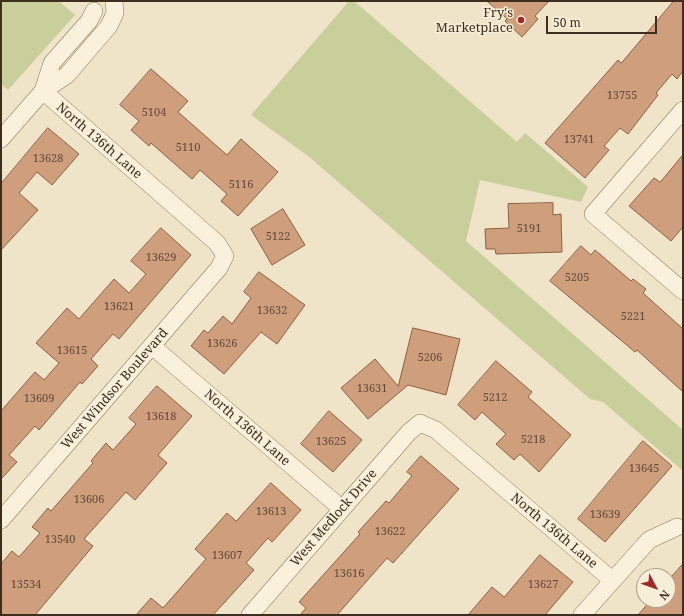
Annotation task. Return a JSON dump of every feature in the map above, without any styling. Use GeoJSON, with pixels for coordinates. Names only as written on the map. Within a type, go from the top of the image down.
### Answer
{"type":"FeatureCollection","features":[{"type":"Feature","properties":{"kind":"street"},"geometry":{"type":"LineString","coordinates":[[1,139],[43,91],[67,75],[109,26],[115,7],[92,6],[89,20],[52,63],[43,91]]}},
{"type":"Feature","properties":{"kind":"street"},"geometry":{"type":"LineString","coordinates":[[63,50],[78,62]]}},
{"type":"Feature","properties":{"kind":"street","name":"North 136th Lane"},"geometry":{"type":"LineString","coordinates":[[43,91],[217,243],[225,256]]}},
{"type":"Feature","properties":{"kind":"street"},"geometry":{"type":"LineString","coordinates":[[683,110],[593,214],[683,291]]}},
{"type":"Feature","properties":{"kind":"street","name":"West Windsor Boulevard"},"geometry":{"type":"LineString","coordinates":[[1,520],[219,268],[225,256]]}},
{"type":"Feature","properties":{"kind":"street","name":"North 136th Lane"},"geometry":{"type":"LineString","coordinates":[[152,346],[342,509]]}},
{"type":"Feature","properties":{"kind":"street","name":"North 136th Lane"},"geometry":{"type":"LineString","coordinates":[[420,423],[436,430],[612,580]]}},
{"type":"Feature","properties":{"kind":"street","name":"West Medlock Drive"},"geometry":{"type":"LineString","coordinates":[[250,615],[409,432],[420,423]]}},
{"type":"Feature","properties":{"kind":"street"},"geometry":{"type":"LineString","coordinates":[[582,615],[649,540],[677,527]]}},
{"type":"Feature","properties":{"kind":"green space"},"geometry":{"type":"Polygon","coordinates":[[[1,1],[59,1],[75,15],[8,90],[1,84],[1,1]]]}},
{"type":"Feature","properties":{"kind":"green space"},"geometry":{"type":"Polygon","coordinates":[[[349,1],[354,1],[517,142],[525,133],[588,187],[581,202],[480,180],[466,241],[683,430],[683,471],[603,402],[590,399],[308,156],[251,115],[349,1]]]}},
{"type":"Feature","properties":{"kind":"building","name":"Fry's Marketplace"},"geometry":{"type":"Polygon","coordinates":[[[487,1],[549,1],[535,16],[538,19],[522,37],[505,21],[507,19],[487,1]]]}},
{"type":"Feature","properties":{"kind":"building"},"geometry":{"type":"Polygon","coordinates":[[[674,1],[683,1],[683,71],[677,79],[672,74],[656,93],[658,95],[628,134],[620,128],[604,146],[609,150],[585,178],[545,143],[618,60],[621,63],[674,1]]]}},
{"type":"Feature","properties":{"kind":"building"},"geometry":{"type":"Polygon","coordinates":[[[151,69],[188,101],[178,112],[227,155],[241,139],[278,172],[238,216],[221,201],[227,194],[200,170],[192,179],[151,143],[149,146],[131,130],[139,121],[120,105],[151,69]]]}},
{"type":"Feature","properties":{"kind":"building"},"geometry":{"type":"Polygon","coordinates":[[[48,128],[79,154],[52,185],[37,172],[19,193],[38,210],[1,250],[1,184],[48,128]]]}},
{"type":"Feature","properties":{"kind":"building"},"geometry":{"type":"Polygon","coordinates":[[[683,155],[683,227],[671,241],[629,206],[654,178],[660,182],[683,155]]]}},
{"type":"Feature","properties":{"kind":"building"},"geometry":{"type":"Polygon","coordinates":[[[553,203],[553,215],[561,214],[562,252],[496,254],[495,249],[486,249],[485,229],[509,228],[508,204],[553,203]]]}},
{"type":"Feature","properties":{"kind":"building"},"geometry":{"type":"Polygon","coordinates":[[[283,209],[305,245],[272,265],[251,229],[283,209]]]}},
{"type":"Feature","properties":{"kind":"building"},"geometry":{"type":"Polygon","coordinates":[[[161,228],[191,255],[119,339],[113,334],[91,359],[98,366],[82,384],[80,382],[39,430],[35,426],[9,455],[17,462],[1,479],[1,411],[35,372],[44,380],[59,363],[36,343],[67,308],[79,319],[114,279],[129,293],[146,274],[131,261],[161,228]]]}},
{"type":"Feature","properties":{"kind":"building"},"geometry":{"type":"Polygon","coordinates":[[[581,246],[591,255],[595,250],[631,281],[633,279],[646,289],[643,293],[683,329],[683,392],[637,350],[635,352],[550,281],[581,246]]]}},
{"type":"Feature","properties":{"kind":"building"},"geometry":{"type":"Polygon","coordinates":[[[259,272],[305,305],[277,344],[261,332],[224,374],[191,346],[204,330],[208,333],[223,316],[232,324],[251,298],[244,292],[259,272]]]}},
{"type":"Feature","properties":{"kind":"building"},"geometry":{"type":"Polygon","coordinates":[[[413,328],[460,339],[446,395],[408,385],[368,419],[341,388],[375,359],[398,386],[413,328]]]}},
{"type":"Feature","properties":{"kind":"building"},"geometry":{"type":"Polygon","coordinates":[[[496,361],[532,392],[528,397],[571,435],[539,472],[520,454],[514,460],[496,444],[506,434],[482,412],[475,420],[458,405],[496,361]]]}},
{"type":"Feature","properties":{"kind":"building"},"geometry":{"type":"Polygon","coordinates":[[[157,386],[192,416],[158,455],[167,463],[135,500],[126,492],[84,539],[93,546],[35,615],[1,615],[1,564],[12,551],[19,557],[40,533],[32,527],[48,508],[51,511],[93,463],[91,461],[106,443],[113,450],[136,424],[129,418],[157,386]]]}},
{"type":"Feature","properties":{"kind":"building"},"geometry":{"type":"Polygon","coordinates":[[[329,411],[362,440],[333,472],[301,444],[329,411]]]}},
{"type":"Feature","properties":{"kind":"building"},"geometry":{"type":"Polygon","coordinates":[[[643,441],[672,466],[605,542],[578,519],[643,441]]]}},
{"type":"Feature","properties":{"kind":"building"},"geometry":{"type":"Polygon","coordinates":[[[421,456],[459,489],[393,563],[387,558],[337,615],[300,615],[306,608],[299,602],[360,534],[358,532],[386,501],[389,503],[412,476],[407,472],[421,456]]]}},
{"type":"Feature","properties":{"kind":"building"},"geometry":{"type":"Polygon","coordinates":[[[271,483],[301,510],[272,542],[268,538],[246,563],[254,570],[213,615],[136,615],[151,598],[163,608],[206,559],[195,549],[227,513],[236,521],[271,483]]]}},
{"type":"Feature","properties":{"kind":"building"},"geometry":{"type":"Polygon","coordinates":[[[540,555],[573,582],[545,615],[468,615],[492,587],[504,597],[540,555]]]}},
{"type":"Feature","properties":{"kind":"building"},"geometry":{"type":"Polygon","coordinates":[[[683,564],[683,615],[638,615],[644,608],[676,608],[676,572],[683,564]]]}},
{"type":"Feature","properties":{"kind":"place","name":"Fry's Marketplace"},"geometry":{"type":"Point","coordinates":[521,20]}}]}
